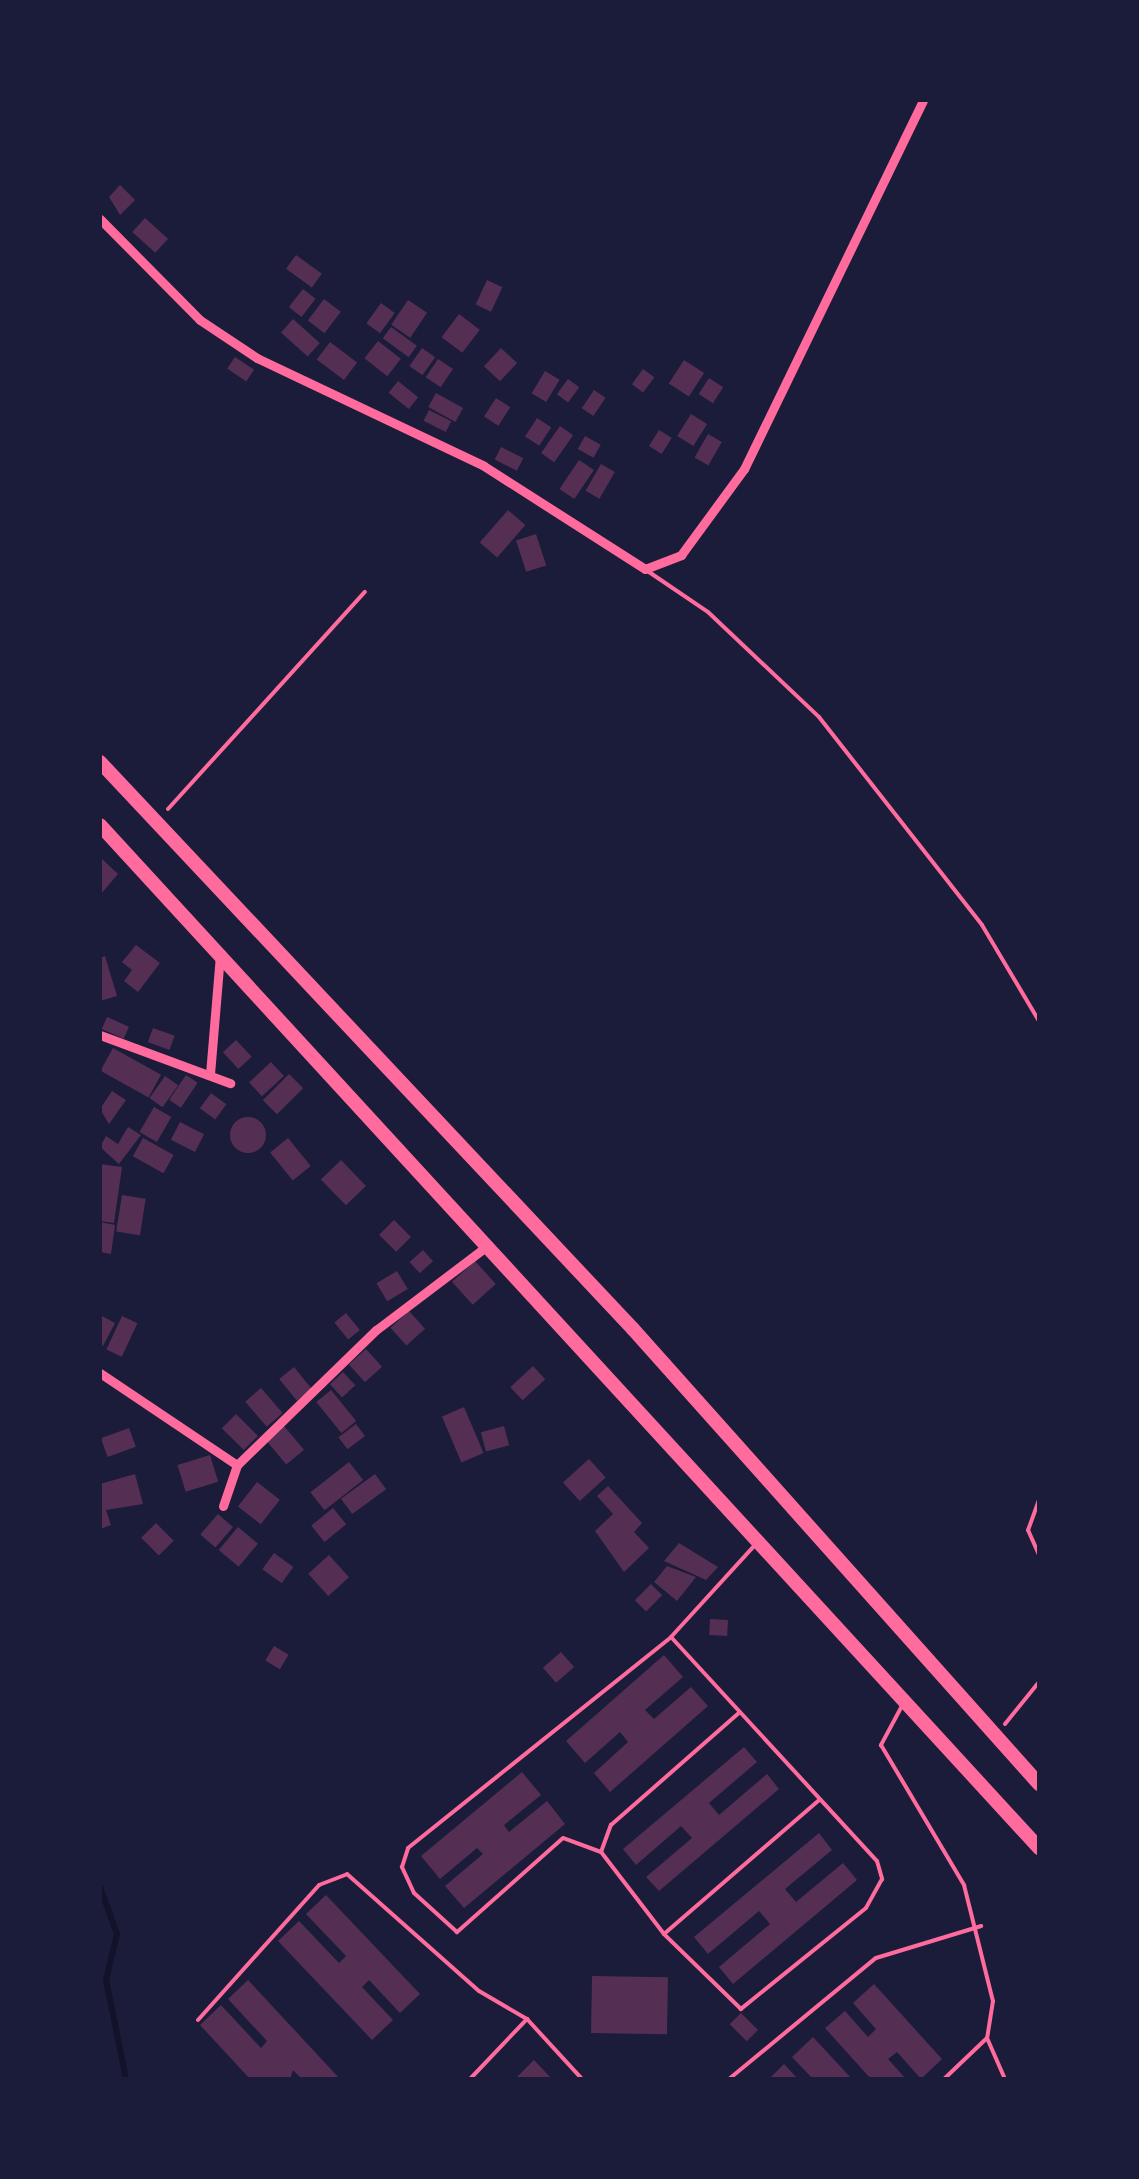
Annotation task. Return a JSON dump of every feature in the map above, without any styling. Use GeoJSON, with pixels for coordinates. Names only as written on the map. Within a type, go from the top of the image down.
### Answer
{"type":"FeatureCollection","features":[{"type":"Feature","properties":{"kind":"highway"},"geometry":{"type":"LineString","coordinates":[[100,762],[158,820],[1039,1784]]}},
{"type":"Feature","properties":{"kind":"highway"},"geometry":{"type":"LineString","coordinates":[[100,825],[490,1244],[1039,1848]]}},
{"type":"Feature","properties":{"kind":"street"},"geometry":{"type":"LineString","coordinates":[[100,218],[200,320],[256,358],[484,466],[645,569],[681,554],[744,470],[923,100]]}},
{"type":"Feature","properties":{"kind":"street"},"geometry":{"type":"LineString","coordinates":[[210,1074],[221,952]]}},
{"type":"Feature","properties":{"kind":"street"},"geometry":{"type":"LineString","coordinates":[[100,1035],[230,1083]]}},
{"type":"Feature","properties":{"kind":"street"},"geometry":{"type":"LineString","coordinates":[[223,1506],[238,1465],[376,1330],[490,1244]]}},
{"type":"Feature","properties":{"kind":"street"},"geometry":{"type":"LineString","coordinates":[[100,1373],[238,1465]]}},
{"type":"Feature","properties":{"kind":"lane"},"geometry":{"type":"LineString","coordinates":[[645,569],[708,612],[819,716],[982,926],[1039,1021]]}},
{"type":"Feature","properties":{"kind":"lane"},"geometry":{"type":"LineString","coordinates":[[671,1637],[877,1860],[882,1879],[852,1920],[741,2008],[664,1934],[602,1852],[563,1838],[457,1932],[414,1892],[402,1867],[408,1848],[671,1637],[759,1541]]}},
{"type":"Feature","properties":{"kind":"lane"},"geometry":{"type":"LineString","coordinates":[[906,1700],[887,1726],[884,1755],[982,1926],[994,2001],[987,2038],[1006,2079]]}},
{"type":"Feature","properties":{"kind":"lane"},"geometry":{"type":"LineString","coordinates":[[602,1852],[611,1825],[740,1712]]}},
{"type":"Feature","properties":{"kind":"lane"},"geometry":{"type":"LineString","coordinates":[[664,1934],[820,1798]]}},
{"type":"Feature","properties":{"kind":"lane"},"geometry":{"type":"LineString","coordinates":[[198,2020],[319,1886],[348,1874],[479,1992],[527,2019],[582,2079]]}},
{"type":"Feature","properties":{"kind":"lane"},"geometry":{"type":"LineString","coordinates":[[729,2079],[876,1958],[982,1926]]}},
{"type":"Feature","properties":{"kind":"lane"},"geometry":{"type":"LineString","coordinates":[[470,2079],[527,2019]]}},
{"type":"Feature","properties":{"kind":"lane"},"geometry":{"type":"LineString","coordinates":[[944,2079],[987,2038]]}},
{"type":"Feature","properties":{"kind":"lane"},"geometry":{"type":"LineString","coordinates":[[736,2072],[743,2079]]}},
{"type":"Feature","properties":{"kind":"path"},"geometry":{"type":"LineString","coordinates":[[158,820],[365,592]]}},
{"type":"Feature","properties":{"kind":"path"},"geometry":{"type":"LineString","coordinates":[[1039,1500],[1028,1530],[1039,1555]]}},
{"type":"Feature","properties":{"kind":"path"},"geometry":{"type":"LineString","coordinates":[[996,1735],[1039,1682]]}},
{"type":"Feature","properties":{"kind":"building"},"geometry":{"type":"Polygon","coordinates":[[[120,185],[135,200],[120,215],[109,197],[120,185]]]}},
{"type":"Feature","properties":{"kind":"building"},"geometry":{"type":"Polygon","coordinates":[[[145,218],[168,239],[155,253],[132,232],[145,218]]]}},
{"type":"Feature","properties":{"kind":"building"},"geometry":{"type":"Polygon","coordinates":[[[296,255],[322,274],[312,288],[286,269],[296,255]]]}},
{"type":"Feature","properties":{"kind":"building"},"geometry":{"type":"Polygon","coordinates":[[[487,280],[502,287],[491,312],[476,304],[487,280]]]}},
{"type":"Feature","properties":{"kind":"building"},"geometry":{"type":"Polygon","coordinates":[[[303,289],[316,299],[301,317],[289,307],[303,289]]]}},
{"type":"Feature","properties":{"kind":"building"},"geometry":{"type":"Polygon","coordinates":[[[324,299],[341,312],[325,333],[308,321],[324,299]]]}},
{"type":"Feature","properties":{"kind":"building"},"geometry":{"type":"Polygon","coordinates":[[[408,300],[427,313],[410,338],[391,325],[408,300]]]}},
{"type":"Feature","properties":{"kind":"building"},"geometry":{"type":"Polygon","coordinates":[[[381,303],[395,313],[380,333],[366,323],[381,303]]]}},
{"type":"Feature","properties":{"kind":"building"},"geometry":{"type":"Polygon","coordinates":[[[459,314],[480,330],[462,353],[442,337],[459,314]]]}},
{"type":"Feature","properties":{"kind":"building"},"geometry":{"type":"Polygon","coordinates":[[[293,319],[320,343],[308,356],[281,332],[293,319]]]}},
{"type":"Feature","properties":{"kind":"building"},"geometry":{"type":"Polygon","coordinates":[[[391,327],[417,346],[409,357],[383,338],[391,327]]]}},
{"type":"Feature","properties":{"kind":"building"},"geometry":{"type":"Polygon","coordinates":[[[378,341],[401,359],[387,376],[364,358],[378,341]]]}},
{"type":"Feature","properties":{"kind":"building"},"geometry":{"type":"Polygon","coordinates":[[[330,342],[357,362],[344,380],[317,360],[330,342]]]}},
{"type":"Feature","properties":{"kind":"building"},"geometry":{"type":"Polygon","coordinates":[[[422,348],[435,357],[422,375],[409,366],[422,348]]]}},
{"type":"Feature","properties":{"kind":"building"},"geometry":{"type":"Polygon","coordinates":[[[501,348],[517,363],[500,381],[484,366],[501,348]]]}},
{"type":"Feature","properties":{"kind":"building"},"geometry":{"type":"Polygon","coordinates":[[[235,357],[254,370],[246,381],[227,369],[235,357]]]}},
{"type":"Feature","properties":{"kind":"building"},"geometry":{"type":"Polygon","coordinates":[[[438,359],[453,369],[441,387],[426,377],[438,359]]]}},
{"type":"Feature","properties":{"kind":"building"},"geometry":{"type":"Polygon","coordinates":[[[684,360],[704,373],[689,397],[669,383],[684,360]]]}},
{"type":"Feature","properties":{"kind":"building"},"geometry":{"type":"Polygon","coordinates":[[[643,369],[654,377],[643,393],[632,384],[643,369]]]}},
{"type":"Feature","properties":{"kind":"building"},"geometry":{"type":"Polygon","coordinates":[[[545,371],[560,380],[546,402],[532,393],[545,371]]]}},
{"type":"Feature","properties":{"kind":"building"},"geometry":{"type":"Polygon","coordinates":[[[709,378],[723,387],[713,403],[699,394],[709,378]]]}},
{"type":"Feature","properties":{"kind":"building"},"geometry":{"type":"Polygon","coordinates":[[[568,379],[579,387],[568,403],[557,394],[568,379]]]}},
{"type":"Feature","properties":{"kind":"building"},"geometry":{"type":"Polygon","coordinates":[[[398,381],[418,397],[409,409],[389,393],[398,381]]]}},
{"type":"Feature","properties":{"kind":"building"},"geometry":{"type":"Polygon","coordinates":[[[594,390],[606,398],[593,416],[582,408],[594,390]]]}},
{"type":"Feature","properties":{"kind":"building"},"geometry":{"type":"Polygon","coordinates":[[[436,393],[463,408],[455,422],[428,407],[436,393]]]}},
{"type":"Feature","properties":{"kind":"building"},"geometry":{"type":"Polygon","coordinates":[[[496,398],[510,407],[498,426],[484,416],[496,398]]]}},
{"type":"Feature","properties":{"kind":"building"},"geometry":{"type":"Polygon","coordinates":[[[429,410],[451,421],[446,432],[424,421],[429,410]]]}},
{"type":"Feature","properties":{"kind":"building"},"geometry":{"type":"Polygon","coordinates":[[[691,414],[707,424],[693,446],[677,436],[691,414]]]}},
{"type":"Feature","properties":{"kind":"building"},"geometry":{"type":"Polygon","coordinates":[[[537,418],[551,427],[539,446],[525,436],[537,418]]]}},
{"type":"Feature","properties":{"kind":"building"},"geometry":{"type":"Polygon","coordinates":[[[560,426],[573,435],[554,462],[541,453],[560,426]]]}},
{"type":"Feature","properties":{"kind":"building"},"geometry":{"type":"Polygon","coordinates":[[[659,430],[672,438],[662,454],[649,446],[659,430]]]}},
{"type":"Feature","properties":{"kind":"building"},"geometry":{"type":"Polygon","coordinates":[[[708,434],[722,442],[708,465],[694,457],[708,434]]]}},
{"type":"Feature","properties":{"kind":"building"},"geometry":{"type":"Polygon","coordinates":[[[585,436],[601,445],[593,458],[578,449],[585,436]]]}},
{"type":"Feature","properties":{"kind":"building"},"geometry":{"type":"Polygon","coordinates":[[[501,447],[523,458],[517,471],[495,459],[501,447]]]}},
{"type":"Feature","properties":{"kind":"building"},"geometry":{"type":"Polygon","coordinates":[[[579,460],[594,470],[574,499],[559,489],[579,460]]]}},
{"type":"Feature","properties":{"kind":"building"},"geometry":{"type":"Polygon","coordinates":[[[601,464],[615,472],[599,499],[586,491],[601,464]]]}},
{"type":"Feature","properties":{"kind":"building"},"geometry":{"type":"Polygon","coordinates":[[[508,510],[525,525],[497,558],[480,542],[508,510]]]}},
{"type":"Feature","properties":{"kind":"building"},"geometry":{"type":"Polygon","coordinates":[[[536,534],[546,565],[526,572],[516,540],[536,534]]]}},
{"type":"Feature","properties":{"kind":"building"},"geometry":{"type":"Polygon","coordinates":[[[100,857],[118,874],[100,895],[100,857]]]}},
{"type":"Feature","properties":{"kind":"building"},"geometry":{"type":"Polygon","coordinates":[[[136,945],[160,963],[138,992],[124,981],[132,970],[122,962],[136,945]]]}},
{"type":"Feature","properties":{"kind":"building"},"geometry":{"type":"Polygon","coordinates":[[[105,956],[117,996],[100,1001],[100,958],[105,956]]]}},
{"type":"Feature","properties":{"kind":"building"},"geometry":{"type":"Polygon","coordinates":[[[107,1017],[129,1027],[124,1039],[102,1029],[107,1017]]]}},
{"type":"Feature","properties":{"kind":"building"},"geometry":{"type":"Polygon","coordinates":[[[153,1028],[175,1036],[169,1050],[148,1042],[153,1028]]]}},
{"type":"Feature","properties":{"kind":"building"},"geometry":{"type":"Polygon","coordinates":[[[236,1040],[252,1057],[239,1069],[223,1052],[236,1040]]]}},
{"type":"Feature","properties":{"kind":"building"},"geometry":{"type":"Polygon","coordinates":[[[113,1048],[161,1075],[148,1097],[100,1071],[113,1048]]]}},
{"type":"Feature","properties":{"kind":"building"},"geometry":{"type":"Polygon","coordinates":[[[271,1062],[284,1076],[262,1096],[249,1082],[271,1062]]]}},
{"type":"Feature","properties":{"kind":"building"},"geometry":{"type":"Polygon","coordinates":[[[289,1074],[303,1088],[277,1114],[263,1100],[289,1074]]]}},
{"type":"Feature","properties":{"kind":"building"},"geometry":{"type":"Polygon","coordinates":[[[186,1075],[198,1083],[181,1108],[169,1100],[186,1075]]]}},
{"type":"Feature","properties":{"kind":"building"},"geometry":{"type":"Polygon","coordinates":[[[165,1076],[178,1085],[163,1107],[150,1098],[165,1076]]]}},
{"type":"Feature","properties":{"kind":"building"},"geometry":{"type":"Polygon","coordinates":[[[112,1091],[126,1100],[109,1124],[100,1109],[112,1091]]]}},
{"type":"Feature","properties":{"kind":"building"},"geometry":{"type":"Polygon","coordinates":[[[211,1093],[226,1104],[215,1120],[200,1108],[211,1093]]]}},
{"type":"Feature","properties":{"kind":"building"},"geometry":{"type":"Polygon","coordinates":[[[154,1107],[171,1117],[157,1142],[140,1132],[154,1107]]]}},
{"type":"Feature","properties":{"kind":"building"},"geometry":{"type":"Polygon","coordinates":[[[248,1117],[261,1122],[266,1135],[261,1148],[248,1153],[235,1148],[230,1135],[235,1122],[248,1117]]]}},
{"type":"Feature","properties":{"kind":"building"},"geometry":{"type":"Polygon","coordinates":[[[180,1122],[204,1134],[195,1152],[171,1140],[180,1122]]]}},
{"type":"Feature","properties":{"kind":"building"},"geometry":{"type":"Polygon","coordinates":[[[128,1127],[141,1135],[119,1164],[100,1147],[106,1136],[118,1144],[128,1127]]]}},
{"type":"Feature","properties":{"kind":"building"},"geometry":{"type":"Polygon","coordinates":[[[143,1138],[174,1155],[163,1173],[133,1156],[143,1138]]]}},
{"type":"Feature","properties":{"kind":"building"},"geometry":{"type":"Polygon","coordinates":[[[288,1138],[311,1166],[293,1180],[270,1152],[288,1138]]]}},
{"type":"Feature","properties":{"kind":"building"},"geometry":{"type":"Polygon","coordinates":[[[341,1160],[366,1186],[346,1205],[321,1179],[341,1160]]]}},
{"type":"Feature","properties":{"kind":"building"},"geometry":{"type":"Polygon","coordinates":[[[100,1164],[122,1167],[114,1223],[100,1221],[100,1164]]]}},
{"type":"Feature","properties":{"kind":"building"},"geometry":{"type":"Polygon","coordinates":[[[122,1195],[146,1199],[140,1235],[116,1232],[122,1195]]]}},
{"type":"Feature","properties":{"kind":"building"},"geometry":{"type":"Polygon","coordinates":[[[394,1220],[411,1237],[396,1252],[379,1235],[394,1220]]]}},
{"type":"Feature","properties":{"kind":"building"},"geometry":{"type":"Polygon","coordinates":[[[100,1222],[115,1225],[111,1254],[100,1252],[100,1222]]]}},
{"type":"Feature","properties":{"kind":"building"},"geometry":{"type":"Polygon","coordinates":[[[423,1250],[433,1261],[420,1273],[410,1262],[423,1250]]]}},
{"type":"Feature","properties":{"kind":"building"},"geometry":{"type":"Polygon","coordinates":[[[475,1261],[496,1284],[473,1305],[452,1282],[475,1261]]]}},
{"type":"Feature","properties":{"kind":"building"},"geometry":{"type":"Polygon","coordinates":[[[397,1271],[408,1289],[387,1301],[376,1283],[397,1271]]]}},
{"type":"Feature","properties":{"kind":"building"},"geometry":{"type":"Polygon","coordinates":[[[409,1311],[425,1329],[406,1346],[390,1328],[409,1311]]]}},
{"type":"Feature","properties":{"kind":"building"},"geometry":{"type":"Polygon","coordinates":[[[346,1313],[360,1330],[348,1340],[334,1322],[346,1313]]]}},
{"type":"Feature","properties":{"kind":"building"},"geometry":{"type":"Polygon","coordinates":[[[100,1315],[115,1323],[103,1346],[100,1344],[100,1315]]]}},
{"type":"Feature","properties":{"kind":"building"},"geometry":{"type":"Polygon","coordinates":[[[122,1316],[137,1323],[122,1357],[106,1350],[122,1316]]]}},
{"type":"Feature","properties":{"kind":"building"},"geometry":{"type":"Polygon","coordinates":[[[366,1349],[382,1367],[365,1382],[349,1364],[366,1349]]]}},
{"type":"Feature","properties":{"kind":"building"},"geometry":{"type":"Polygon","coordinates":[[[533,1366],[545,1379],[523,1400],[510,1387],[533,1366]]]}},
{"type":"Feature","properties":{"kind":"building"},"geometry":{"type":"Polygon","coordinates":[[[294,1367],[312,1389],[297,1401],[279,1379],[294,1367]]]}},
{"type":"Feature","properties":{"kind":"building"},"geometry":{"type":"Polygon","coordinates":[[[343,1372],[355,1385],[342,1397],[330,1384],[343,1372]]]}},
{"type":"Feature","properties":{"kind":"building"},"geometry":{"type":"Polygon","coordinates":[[[261,1388],[283,1413],[267,1427],[245,1402],[261,1388]]]}},
{"type":"Feature","properties":{"kind":"building"},"geometry":{"type":"Polygon","coordinates":[[[331,1390],[356,1421],[341,1433],[316,1402],[331,1390]]]}},
{"type":"Feature","properties":{"kind":"building"},"geometry":{"type":"Polygon","coordinates":[[[464,1407],[484,1453],[461,1462],[442,1416],[464,1407]]]}},
{"type":"Feature","properties":{"kind":"building"},"geometry":{"type":"Polygon","coordinates":[[[236,1414],[258,1436],[244,1450],[222,1428],[236,1414]]]}},
{"type":"Feature","properties":{"kind":"building"},"geometry":{"type":"Polygon","coordinates":[[[356,1424],[365,1436],[347,1449],[338,1437],[356,1424]]]}},
{"type":"Feature","properties":{"kind":"building"},"geometry":{"type":"Polygon","coordinates":[[[284,1426],[304,1450],[286,1465],[266,1441],[284,1426]]]}},
{"type":"Feature","properties":{"kind":"building"},"geometry":{"type":"Polygon","coordinates":[[[504,1426],[509,1445],[486,1452],[481,1432],[504,1426]]]}},
{"type":"Feature","properties":{"kind":"building"},"geometry":{"type":"Polygon","coordinates":[[[129,1428],[136,1447],[108,1457],[101,1438],[129,1428]]]}},
{"type":"Feature","properties":{"kind":"building"},"geometry":{"type":"Polygon","coordinates":[[[210,1455],[218,1482],[186,1492],[177,1465],[210,1455]]]}},
{"type":"Feature","properties":{"kind":"building"},"geometry":{"type":"Polygon","coordinates":[[[589,1459],[606,1478],[580,1501],[563,1482],[589,1459]]]}},
{"type":"Feature","properties":{"kind":"building"},"geometry":{"type":"Polygon","coordinates":[[[349,1462],[363,1480],[325,1510],[310,1492],[349,1462]]]}},
{"type":"Feature","properties":{"kind":"building"},"geometry":{"type":"Polygon","coordinates":[[[135,1474],[143,1504],[106,1510],[111,1525],[100,1529],[100,1484],[135,1474]]]}},
{"type":"Feature","properties":{"kind":"building"},"geometry":{"type":"Polygon","coordinates":[[[375,1474],[386,1489],[352,1514],[341,1499],[375,1474]]]}},
{"type":"Feature","properties":{"kind":"building"},"geometry":{"type":"Polygon","coordinates":[[[257,1482],[280,1500],[261,1524],[238,1506],[257,1482]]]}},
{"type":"Feature","properties":{"kind":"building"},"geometry":{"type":"Polygon","coordinates":[[[608,1486],[642,1523],[634,1532],[649,1548],[624,1572],[595,1531],[613,1514],[597,1496],[608,1486]]]}},
{"type":"Feature","properties":{"kind":"building"},"geometry":{"type":"Polygon","coordinates":[[[333,1508],[346,1524],[324,1542],[311,1526],[333,1508]]]}},
{"type":"Feature","properties":{"kind":"building"},"geometry":{"type":"Polygon","coordinates":[[[218,1514],[233,1527],[215,1547],[200,1534],[218,1514]]]}},
{"type":"Feature","properties":{"kind":"building"},"geometry":{"type":"Polygon","coordinates":[[[156,1523],[174,1541],[159,1556],[141,1538],[156,1523]]]}},
{"type":"Feature","properties":{"kind":"building"},"geometry":{"type":"Polygon","coordinates":[[[238,1527],[258,1544],[239,1567],[219,1550],[238,1527]]]}},
{"type":"Feature","properties":{"kind":"building"},"geometry":{"type":"Polygon","coordinates":[[[679,1543],[718,1567],[706,1580],[664,1561],[679,1543]]]}},
{"type":"Feature","properties":{"kind":"building"},"geometry":{"type":"Polygon","coordinates":[[[274,1553],[293,1567],[282,1583],[262,1569],[274,1553]]]}},
{"type":"Feature","properties":{"kind":"building"},"geometry":{"type":"Polygon","coordinates":[[[329,1555],[349,1577],[328,1596],[308,1574],[329,1555]]]}},
{"type":"Feature","properties":{"kind":"building"},"geometry":{"type":"Polygon","coordinates":[[[667,1566],[696,1577],[677,1601],[654,1582],[667,1566]]]}},
{"type":"Feature","properties":{"kind":"building"},"geometry":{"type":"Polygon","coordinates":[[[651,1584],[662,1595],[646,1612],[635,1600],[651,1584]]]}},
{"type":"Feature","properties":{"kind":"building"},"geometry":{"type":"Polygon","coordinates":[[[710,1619],[728,1620],[727,1636],[709,1635],[710,1619]]]}},
{"type":"Feature","properties":{"kind":"building"},"geometry":{"type":"Polygon","coordinates":[[[274,1646],[289,1655],[280,1669],[265,1661],[274,1646]]]}},
{"type":"Feature","properties":{"kind":"building"},"geometry":{"type":"Polygon","coordinates":[[[561,1652],[574,1667],[556,1683],[543,1668],[561,1652]]]}},
{"type":"Feature","properties":{"kind":"building"},"geometry":{"type":"Polygon","coordinates":[[[664,1655],[683,1677],[645,1710],[654,1719],[691,1687],[708,1706],[610,1792],[594,1773],[628,1742],[620,1732],[585,1763],[566,1741],[664,1655]]]}},
{"type":"Feature","properties":{"kind":"building"},"geometry":{"type":"Polygon","coordinates":[[[744,1747],[757,1762],[709,1803],[719,1815],[767,1774],[779,1789],[659,1891],[646,1877],[692,1838],[681,1826],[636,1865],[623,1849],[744,1747]]]}},
{"type":"Feature","properties":{"kind":"building"},"geometry":{"type":"Polygon","coordinates":[[[522,1772],[541,1795],[504,1825],[509,1832],[547,1801],[565,1824],[464,1908],[445,1886],[483,1854],[477,1848],[440,1879],[421,1856],[522,1772]]]}},
{"type":"Feature","properties":{"kind":"building"},"geometry":{"type":"Polygon","coordinates":[[[819,1833],[832,1850],[785,1889],[796,1902],[843,1863],[857,1880],[733,1984],[719,1967],[770,1924],[759,1911],[708,1954],[694,1937],[819,1833]]]}},
{"type":"Feature","properties":{"kind":"building"},"geometry":{"type":"Polygon","coordinates":[[[326,1895],[420,1994],[400,2013],[369,1980],[362,1987],[393,2020],[372,2040],[278,1941],[299,1921],[339,1963],[346,1956],[306,1914],[326,1895]]]}},
{"type":"Feature","properties":{"kind":"building"},"geometry":{"type":"Polygon","coordinates":[[[592,1976],[668,1977],[667,2034],[591,2033],[592,1976]]]}},
{"type":"Feature","properties":{"kind":"building"},"geometry":{"type":"Polygon","coordinates":[[[248,1980],[340,2079],[302,2079],[293,2070],[290,2079],[250,2079],[200,2025],[221,2005],[261,2048],[267,2041],[228,1999],[248,1980]]]}},
{"type":"Feature","properties":{"kind":"building"},"geometry":{"type":"Polygon","coordinates":[[[874,1984],[942,2059],[921,2079],[897,2052],[888,2059],[906,2079],[871,2079],[825,2028],[845,2011],[868,2037],[876,2029],[853,2003],[874,1984]]]}},
{"type":"Feature","properties":{"kind":"building"},"geometry":{"type":"Polygon","coordinates":[[[741,2013],[758,2030],[747,2041],[730,2024],[741,2013]]]}},
{"type":"Feature","properties":{"kind":"building"},"geometry":{"type":"Polygon","coordinates":[[[813,2037],[852,2079],[813,2079],[792,2057],[813,2037]]]}},
{"type":"Feature","properties":{"kind":"building"},"geometry":{"type":"Polygon","coordinates":[[[534,2060],[552,2079],[515,2079],[534,2060]]]}},
{"type":"Feature","properties":{"kind":"building"},"geometry":{"type":"Polygon","coordinates":[[[784,2064],[798,2079],[769,2079],[784,2064]]]}},
{"type":"Feature","properties":{"kind":"waterway"},"geometry":{"type":"LineString","coordinates":[[100,1887],[117,1934],[106,1980],[126,2079]]}}]}
